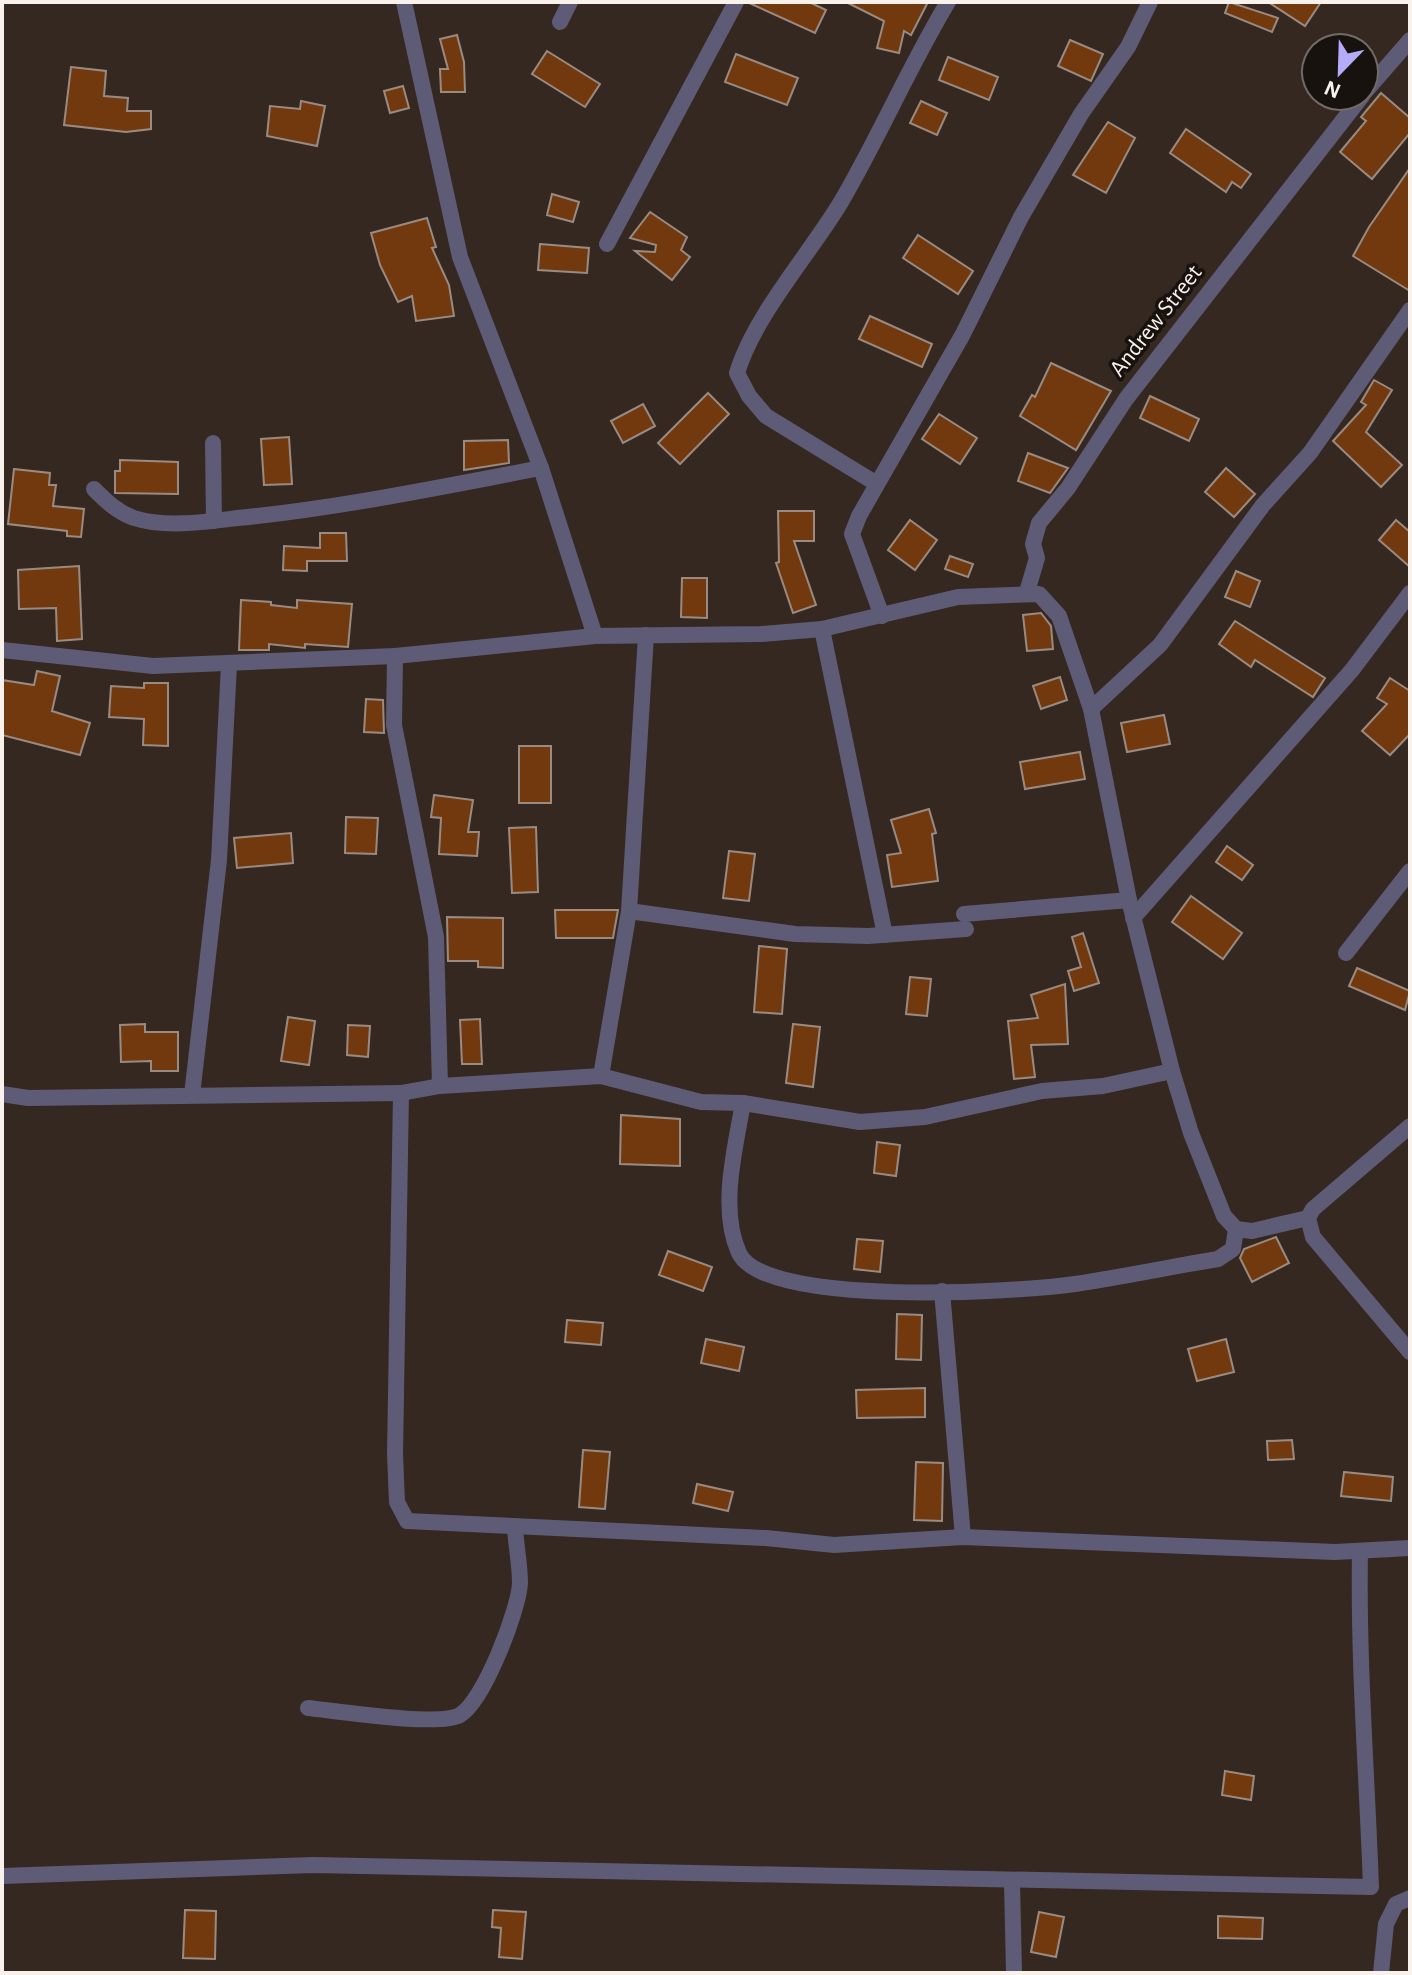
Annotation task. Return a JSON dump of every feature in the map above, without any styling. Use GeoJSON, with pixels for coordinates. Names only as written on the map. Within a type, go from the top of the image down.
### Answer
{"type":"FeatureCollection","features":[{"type":"Feature","properties":{"kind":"street"},"geometry":{"type":"LineString","coordinates":[[404,2],[460,257],[541,468],[595,636]]}},
{"type":"Feature","properties":{"kind":"street"},"geometry":{"type":"LineString","coordinates":[[560,22],[570,2]]}},
{"type":"Feature","properties":{"kind":"street"},"geometry":{"type":"LineString","coordinates":[[607,244],[736,2]]}},
{"type":"Feature","properties":{"kind":"street"},"geometry":{"type":"LineString","coordinates":[[877,484],[766,416],[737,373],[745,345],[843,198],[908,70],[948,2]]}},
{"type":"Feature","properties":{"kind":"street"},"geometry":{"type":"LineString","coordinates":[[882,616],[852,534],[877,484],[963,334],[1021,217],[1081,114],[1128,47],[1150,2]]}},
{"type":"Feature","properties":{"kind":"street","name":"Andrew Street"},"geometry":{"type":"LineString","coordinates":[[1380,75],[1410,40]]}},
{"type":"Feature","properties":{"kind":"street","name":"Andrew Street"},"geometry":{"type":"LineString","coordinates":[[1027,592],[1037,558],[1033,544],[1039,523],[1068,488],[1126,399],[1350,112]]}},
{"type":"Feature","properties":{"kind":"street"},"geometry":{"type":"LineString","coordinates":[[1091,709],[1160,645],[1263,505],[1310,453],[1410,310]]}},
{"type":"Feature","properties":{"kind":"street"},"geometry":{"type":"LineString","coordinates":[[213,443],[214,521]]}},
{"type":"Feature","properties":{"kind":"street"},"geometry":{"type":"LineString","coordinates":[[94,489],[111,506],[134,518],[160,522],[214,521],[311,511],[541,468]]}},
{"type":"Feature","properties":{"kind":"street"},"geometry":{"type":"LineString","coordinates":[[2,650],[153,666],[395,656],[595,636],[822,629],[958,597],[1027,592],[1039,594],[1059,616],[1091,709],[1133,918],[1172,1071],[1191,1133],[1224,1216],[1236,1229],[1252,1231],[1308,1218]]}},
{"type":"Feature","properties":{"kind":"street"},"geometry":{"type":"LineString","coordinates":[[1133,918],[1352,670],[1410,593]]}},
{"type":"Feature","properties":{"kind":"street"},"geometry":{"type":"LineString","coordinates":[[822,629],[885,935]]}},
{"type":"Feature","properties":{"kind":"street"},"geometry":{"type":"LineString","coordinates":[[601,1076],[629,911],[646,635]]}},
{"type":"Feature","properties":{"kind":"street"},"geometry":{"type":"LineString","coordinates":[[395,656],[394,725],[436,937],[440,1086]]}},
{"type":"Feature","properties":{"kind":"street"},"geometry":{"type":"LineString","coordinates":[[192,1095],[219,860],[229,664]]}},
{"type":"Feature","properties":{"kind":"street"},"geometry":{"type":"LineString","coordinates":[[1346,953],[1410,871]]}},
{"type":"Feature","properties":{"kind":"street"},"geometry":{"type":"LineString","coordinates":[[629,911],[795,934],[885,935],[965,921],[1129,900]]}},
{"type":"Feature","properties":{"kind":"street"},"geometry":{"type":"LineString","coordinates":[[2,1094],[28,1098],[401,1093],[440,1086],[601,1076],[701,1102],[743,1103],[860,1122],[925,1117],[1042,1091],[1103,1086],[1172,1071]]}},
{"type":"Feature","properties":{"kind":"street"},"geometry":{"type":"LineString","coordinates":[[401,1093],[397,1502],[407,1521],[766,1538],[834,1545],[963,1537],[1174,1548],[1360,1551],[1410,1548]]}},
{"type":"Feature","properties":{"kind":"street"},"geometry":{"type":"LineString","coordinates":[[743,1103],[732,1179],[731,1225],[740,1256],[764,1273],[802,1285],[894,1294],[1071,1285],[1218,1259],[1233,1249],[1236,1229]]}},
{"type":"Feature","properties":{"kind":"street"},"geometry":{"type":"LineString","coordinates":[[1410,1126],[1313,1209],[1308,1218],[1313,1237],[1410,1352]]}},
{"type":"Feature","properties":{"kind":"street"},"geometry":{"type":"LineString","coordinates":[[942,1291],[963,1537]]}},
{"type":"Feature","properties":{"kind":"street"},"geometry":{"type":"LineString","coordinates":[[308,1708],[436,1720],[460,1715],[476,1698],[503,1640],[520,1585],[515,1528]]}},
{"type":"Feature","properties":{"kind":"street"},"geometry":{"type":"LineString","coordinates":[[2,1876],[313,1865],[1012,1882],[1371,1887],[1363,1675],[1358,1638],[1360,1551]]}},
{"type":"Feature","properties":{"kind":"street"},"geometry":{"type":"LineString","coordinates":[[1012,1882],[1014,1973]]}},
{"type":"Feature","properties":{"kind":"street"},"geometry":{"type":"LineString","coordinates":[[1381,1973],[1386,1924],[1396,1904],[1410,1898]]}},
{"type":"Feature","properties":{"kind":"building"},"geometry":{"type":"Polygon","coordinates":[[[747,2],[809,2],[826,10],[815,33],[747,2]]]}},
{"type":"Feature","properties":{"kind":"building"},"geometry":{"type":"Polygon","coordinates":[[[846,2],[928,2],[911,35],[904,31],[899,53],[877,48],[884,21],[846,2]]]}},
{"type":"Feature","properties":{"kind":"building"},"geometry":{"type":"Polygon","coordinates":[[[1229,2],[1278,18],[1272,32],[1225,13],[1229,2]]]}},
{"type":"Feature","properties":{"kind":"building"},"geometry":{"type":"Polygon","coordinates":[[[1268,2],[1321,2],[1305,26],[1268,2]]]}},
{"type":"Feature","properties":{"kind":"building"},"geometry":{"type":"Polygon","coordinates":[[[457,35],[464,62],[465,92],[441,92],[440,69],[448,69],[440,39],[457,35]]]}},
{"type":"Feature","properties":{"kind":"building"},"geometry":{"type":"Polygon","coordinates":[[[1070,40],[1103,54],[1091,81],[1058,66],[1070,40]]]}},
{"type":"Feature","properties":{"kind":"building"},"geometry":{"type":"Polygon","coordinates":[[[547,51],[600,84],[585,107],[532,74],[547,51]]]}},
{"type":"Feature","properties":{"kind":"building"},"geometry":{"type":"Polygon","coordinates":[[[736,54],[798,78],[787,105],[725,82],[736,54]]]}},
{"type":"Feature","properties":{"kind":"building"},"geometry":{"type":"Polygon","coordinates":[[[948,57],[998,77],[989,100],[939,80],[948,57]]]}},
{"type":"Feature","properties":{"kind":"building"},"geometry":{"type":"Polygon","coordinates":[[[71,67],[106,71],[104,96],[128,98],[127,111],[151,111],[151,129],[126,132],[64,125],[71,67]]]}},
{"type":"Feature","properties":{"kind":"building"},"geometry":{"type":"Polygon","coordinates":[[[403,86],[409,108],[390,113],[384,91],[403,86]]]}},
{"type":"Feature","properties":{"kind":"building"},"geometry":{"type":"Polygon","coordinates":[[[1380,94],[1410,118],[1410,133],[1372,179],[1340,152],[1366,121],[1361,117],[1365,112],[1380,112],[1380,94]]]}},
{"type":"Feature","properties":{"kind":"building"},"geometry":{"type":"Polygon","coordinates":[[[301,101],[325,106],[317,146],[267,136],[270,106],[300,109],[301,101]]]}},
{"type":"Feature","properties":{"kind":"building"},"geometry":{"type":"Polygon","coordinates":[[[921,101],[947,113],[937,135],[910,123],[921,101]]]}},
{"type":"Feature","properties":{"kind":"building"},"geometry":{"type":"Polygon","coordinates":[[[1108,122],[1135,138],[1106,193],[1073,175],[1108,122]]]}},
{"type":"Feature","properties":{"kind":"building"},"geometry":{"type":"Polygon","coordinates":[[[1186,129],[1251,174],[1241,188],[1232,182],[1226,192],[1170,153],[1186,129]]]}},
{"type":"Feature","properties":{"kind":"building"},"geometry":{"type":"Polygon","coordinates":[[[1410,168],[1410,291],[1353,256],[1410,168]]]}},
{"type":"Feature","properties":{"kind":"building"},"geometry":{"type":"Polygon","coordinates":[[[552,194],[579,202],[573,222],[547,215],[552,194]]]}},
{"type":"Feature","properties":{"kind":"building"},"geometry":{"type":"Polygon","coordinates":[[[650,212],[687,237],[681,250],[690,257],[672,280],[635,251],[655,252],[656,245],[630,238],[650,212]]]}},
{"type":"Feature","properties":{"kind":"building"},"geometry":{"type":"Polygon","coordinates":[[[427,218],[436,247],[432,248],[449,285],[454,316],[416,321],[412,296],[398,302],[380,265],[371,233],[427,218]]]}},
{"type":"Feature","properties":{"kind":"building"},"geometry":{"type":"Polygon","coordinates":[[[918,235],[973,271],[958,294],[903,258],[918,235]]]}},
{"type":"Feature","properties":{"kind":"building"},"geometry":{"type":"Polygon","coordinates":[[[540,244],[589,248],[587,273],[538,270],[540,244]]]}},
{"type":"Feature","properties":{"kind":"building"},"geometry":{"type":"Polygon","coordinates":[[[870,316],[932,344],[922,367],[859,339],[870,316]]]}},
{"type":"Feature","properties":{"kind":"building"},"geometry":{"type":"Polygon","coordinates":[[[1051,363],[1111,391],[1076,450],[1020,416],[1032,395],[1035,397],[1051,363]]]}},
{"type":"Feature","properties":{"kind":"building"},"geometry":{"type":"Polygon","coordinates":[[[1374,380],[1392,390],[1366,432],[1402,465],[1381,487],[1333,441],[1366,405],[1361,402],[1374,380]]]}},
{"type":"Feature","properties":{"kind":"building"},"geometry":{"type":"Polygon","coordinates":[[[708,393],[729,414],[680,464],[658,443],[708,393]]]}},
{"type":"Feature","properties":{"kind":"building"},"geometry":{"type":"Polygon","coordinates":[[[1150,396],[1199,419],[1189,441],[1140,418],[1150,396]]]}},
{"type":"Feature","properties":{"kind":"building"},"geometry":{"type":"Polygon","coordinates":[[[643,404],[655,426],[623,443],[611,421],[643,404]]]}},
{"type":"Feature","properties":{"kind":"building"},"geometry":{"type":"Polygon","coordinates":[[[939,414],[977,438],[960,464],[922,439],[939,414]]]}},
{"type":"Feature","properties":{"kind":"building"},"geometry":{"type":"Polygon","coordinates":[[[289,437],[292,484],[264,485],[261,439],[289,437]]]}},
{"type":"Feature","properties":{"kind":"building"},"geometry":{"type":"Polygon","coordinates":[[[508,440],[509,463],[464,470],[464,441],[508,440]]]}},
{"type":"Feature","properties":{"kind":"building"},"geometry":{"type":"Polygon","coordinates":[[[1028,453],[1068,468],[1050,493],[1018,481],[1028,453]]]}},
{"type":"Feature","properties":{"kind":"building"},"geometry":{"type":"Polygon","coordinates":[[[120,460],[178,462],[178,494],[115,493],[115,471],[120,471],[120,460]]]}},
{"type":"Feature","properties":{"kind":"building"},"geometry":{"type":"Polygon","coordinates":[[[1226,468],[1255,494],[1234,517],[1205,492],[1226,468]]]}},
{"type":"Feature","properties":{"kind":"building"},"geometry":{"type":"Polygon","coordinates":[[[14,469],[50,473],[49,485],[56,485],[53,506],[84,509],[81,537],[67,536],[67,531],[8,524],[14,469]]]}},
{"type":"Feature","properties":{"kind":"building"},"geometry":{"type":"Polygon","coordinates":[[[778,511],[814,511],[814,541],[794,541],[816,605],[793,613],[776,563],[779,562],[778,511]]]}},
{"type":"Feature","properties":{"kind":"building"},"geometry":{"type":"Polygon","coordinates":[[[910,520],[937,540],[915,570],[888,550],[910,520]]]}},
{"type":"Feature","properties":{"kind":"building"},"geometry":{"type":"Polygon","coordinates":[[[1396,520],[1410,532],[1410,567],[1379,540],[1396,520]]]}},
{"type":"Feature","properties":{"kind":"building"},"geometry":{"type":"Polygon","coordinates":[[[320,533],[346,533],[347,561],[307,561],[307,571],[283,570],[284,546],[320,548],[320,533]]]}},
{"type":"Feature","properties":{"kind":"building"},"geometry":{"type":"Polygon","coordinates":[[[950,556],[973,564],[968,577],[945,569],[950,556]]]}},
{"type":"Feature","properties":{"kind":"building"},"geometry":{"type":"Polygon","coordinates":[[[79,566],[82,639],[57,641],[56,608],[19,609],[18,570],[79,566]]]}},
{"type":"Feature","properties":{"kind":"building"},"geometry":{"type":"Polygon","coordinates":[[[1236,571],[1260,581],[1250,607],[1225,597],[1236,571]]]}},
{"type":"Feature","properties":{"kind":"building"},"geometry":{"type":"Polygon","coordinates":[[[682,578],[707,578],[707,618],[681,617],[682,578]]]}},
{"type":"Feature","properties":{"kind":"building"},"geometry":{"type":"Polygon","coordinates":[[[241,600],[297,608],[297,600],[352,604],[348,647],[305,644],[305,648],[269,644],[269,650],[239,650],[241,600]]]}},
{"type":"Feature","properties":{"kind":"building"},"geometry":{"type":"Polygon","coordinates":[[[1041,613],[1051,626],[1053,649],[1027,651],[1023,615],[1041,613]]]}},
{"type":"Feature","properties":{"kind":"building"},"geometry":{"type":"Polygon","coordinates":[[[1235,621],[1325,678],[1313,697],[1255,660],[1251,667],[1219,644],[1235,621]]]}},
{"type":"Feature","properties":{"kind":"building"},"geometry":{"type":"Polygon","coordinates":[[[37,671],[60,676],[52,711],[90,723],[80,755],[2,735],[2,680],[34,685],[37,671]]]}},
{"type":"Feature","properties":{"kind":"building"},"geometry":{"type":"Polygon","coordinates":[[[1060,677],[1067,700],[1041,709],[1033,686],[1060,677]]]}},
{"type":"Feature","properties":{"kind":"building"},"geometry":{"type":"Polygon","coordinates":[[[1390,678],[1410,691],[1410,734],[1390,755],[1362,731],[1387,704],[1377,698],[1390,678]]]}},
{"type":"Feature","properties":{"kind":"building"},"geometry":{"type":"Polygon","coordinates":[[[144,683],[168,683],[168,746],[143,745],[144,719],[109,717],[111,686],[144,688],[144,683]]]}},
{"type":"Feature","properties":{"kind":"building"},"geometry":{"type":"Polygon","coordinates":[[[366,699],[383,700],[384,733],[364,732],[366,699]]]}},
{"type":"Feature","properties":{"kind":"building"},"geometry":{"type":"Polygon","coordinates":[[[1164,715],[1170,744],[1127,752],[1121,723],[1164,715]]]}},
{"type":"Feature","properties":{"kind":"building"},"geometry":{"type":"Polygon","coordinates":[[[519,746],[551,746],[551,803],[519,803],[519,746]]]}},
{"type":"Feature","properties":{"kind":"building"},"geometry":{"type":"Polygon","coordinates":[[[1080,752],[1085,779],[1025,789],[1020,762],[1080,752]]]}},
{"type":"Feature","properties":{"kind":"building"},"geometry":{"type":"Polygon","coordinates":[[[434,795],[473,800],[468,832],[479,832],[477,856],[439,854],[441,818],[431,817],[434,795]]]}},
{"type":"Feature","properties":{"kind":"building"},"geometry":{"type":"Polygon","coordinates":[[[929,809],[936,833],[932,834],[938,881],[892,887],[887,855],[901,853],[891,820],[929,809]]]}},
{"type":"Feature","properties":{"kind":"building"},"geometry":{"type":"Polygon","coordinates":[[[346,817],[378,818],[376,854],[345,853],[346,817]]]}},
{"type":"Feature","properties":{"kind":"building"},"geometry":{"type":"Polygon","coordinates":[[[536,827],[538,892],[512,893],[509,828],[536,827]]]}},
{"type":"Feature","properties":{"kind":"building"},"geometry":{"type":"Polygon","coordinates":[[[291,833],[293,863],[237,868],[234,838],[291,833]]]}},
{"type":"Feature","properties":{"kind":"building"},"geometry":{"type":"Polygon","coordinates":[[[1227,846],[1253,865],[1242,880],[1216,862],[1227,846]]]}},
{"type":"Feature","properties":{"kind":"building"},"geometry":{"type":"Polygon","coordinates":[[[729,851],[755,854],[749,901],[723,898],[729,851]]]}},
{"type":"Feature","properties":{"kind":"building"},"geometry":{"type":"Polygon","coordinates":[[[1191,896],[1242,933],[1223,959],[1172,922],[1191,896]]]}},
{"type":"Feature","properties":{"kind":"building"},"geometry":{"type":"Polygon","coordinates":[[[555,910],[618,910],[613,938],[556,938],[555,910]]]}},
{"type":"Feature","properties":{"kind":"building"},"geometry":{"type":"Polygon","coordinates":[[[447,917],[503,918],[503,968],[478,967],[478,961],[448,961],[447,917]]]}},
{"type":"Feature","properties":{"kind":"building"},"geometry":{"type":"Polygon","coordinates":[[[1083,933],[1099,983],[1074,991],[1068,971],[1081,967],[1072,937],[1083,933]]]}},
{"type":"Feature","properties":{"kind":"building"},"geometry":{"type":"Polygon","coordinates":[[[759,946],[787,949],[782,1014],[754,1012],[759,946]]]}},
{"type":"Feature","properties":{"kind":"building"},"geometry":{"type":"Polygon","coordinates":[[[1357,968],[1410,991],[1405,1010],[1349,986],[1357,968]]]}},
{"type":"Feature","properties":{"kind":"building"},"geometry":{"type":"Polygon","coordinates":[[[910,977],[931,979],[927,1016],[906,1014],[910,977]]]}},
{"type":"Feature","properties":{"kind":"building"},"geometry":{"type":"Polygon","coordinates":[[[1065,984],[1068,1044],[1031,1045],[1035,1077],[1014,1079],[1008,1021],[1038,1018],[1031,995],[1065,984]]]}},
{"type":"Feature","properties":{"kind":"building"},"geometry":{"type":"Polygon","coordinates":[[[288,1017],[315,1021],[309,1065],[281,1061],[288,1017]]]}},
{"type":"Feature","properties":{"kind":"building"},"geometry":{"type":"Polygon","coordinates":[[[480,1019],[482,1064],[462,1064],[460,1020],[480,1019]]]}},
{"type":"Feature","properties":{"kind":"building"},"geometry":{"type":"Polygon","coordinates":[[[145,1024],[145,1032],[178,1032],[178,1071],[151,1071],[151,1061],[121,1062],[120,1025],[145,1024]]]}},
{"type":"Feature","properties":{"kind":"building"},"geometry":{"type":"Polygon","coordinates":[[[793,1024],[820,1027],[813,1087],[786,1083],[793,1024]]]}},
{"type":"Feature","properties":{"kind":"building"},"geometry":{"type":"Polygon","coordinates":[[[348,1025],[370,1026],[368,1057],[347,1055],[348,1025]]]}},
{"type":"Feature","properties":{"kind":"building"},"geometry":{"type":"Polygon","coordinates":[[[621,1115],[680,1119],[680,1166],[620,1164],[621,1115]]]}},
{"type":"Feature","properties":{"kind":"building"},"geometry":{"type":"Polygon","coordinates":[[[877,1142],[900,1145],[896,1176],[874,1173],[877,1142]]]}},
{"type":"Feature","properties":{"kind":"building"},"geometry":{"type":"Polygon","coordinates":[[[1276,1237],[1289,1263],[1252,1282],[1240,1258],[1244,1249],[1276,1237]]]}},
{"type":"Feature","properties":{"kind":"building"},"geometry":{"type":"Polygon","coordinates":[[[857,1239],[883,1241],[880,1272],[854,1269],[857,1239]]]}},
{"type":"Feature","properties":{"kind":"building"},"geometry":{"type":"Polygon","coordinates":[[[668,1251],[712,1267],[703,1291],[659,1275],[668,1251]]]}},
{"type":"Feature","properties":{"kind":"building"},"geometry":{"type":"Polygon","coordinates":[[[897,1314],[922,1315],[921,1360],[896,1359],[897,1314]]]}},
{"type":"Feature","properties":{"kind":"building"},"geometry":{"type":"Polygon","coordinates":[[[567,1320],[603,1323],[601,1345],[565,1342],[567,1320]]]}},
{"type":"Feature","properties":{"kind":"building"},"geometry":{"type":"Polygon","coordinates":[[[706,1339],[744,1347],[739,1371],[701,1363],[706,1339]]]}},
{"type":"Feature","properties":{"kind":"building"},"geometry":{"type":"Polygon","coordinates":[[[1226,1339],[1234,1372],[1197,1381],[1188,1349],[1226,1339]]]}},
{"type":"Feature","properties":{"kind":"building"},"geometry":{"type":"Polygon","coordinates":[[[925,1388],[925,1417],[857,1418],[856,1390],[925,1388]]]}},
{"type":"Feature","properties":{"kind":"building"},"geometry":{"type":"Polygon","coordinates":[[[1292,1440],[1294,1459],[1268,1460],[1267,1441],[1292,1440]]]}},
{"type":"Feature","properties":{"kind":"building"},"geometry":{"type":"Polygon","coordinates":[[[583,1450],[610,1452],[605,1509],[579,1507],[583,1450]]]}},
{"type":"Feature","properties":{"kind":"building"},"geometry":{"type":"Polygon","coordinates":[[[916,1462],[943,1463],[942,1521],[914,1520],[916,1462]]]}},
{"type":"Feature","properties":{"kind":"building"},"geometry":{"type":"Polygon","coordinates":[[[1344,1472],[1393,1477],[1391,1501],[1341,1496],[1344,1472]]]}},
{"type":"Feature","properties":{"kind":"building"},"geometry":{"type":"Polygon","coordinates":[[[697,1484],[733,1492],[728,1511],[693,1503],[697,1484]]]}},
{"type":"Feature","properties":{"kind":"building"},"geometry":{"type":"Polygon","coordinates":[[[1225,1771],[1254,1776],[1251,1800],[1222,1795],[1225,1771]]]}},
{"type":"Feature","properties":{"kind":"building"},"geometry":{"type":"Polygon","coordinates":[[[185,1910],[216,1911],[215,1959],[183,1958],[185,1910]]]}},
{"type":"Feature","properties":{"kind":"building"},"geometry":{"type":"Polygon","coordinates":[[[493,1910],[526,1912],[522,1959],[499,1957],[501,1928],[492,1927],[493,1910]]]}},
{"type":"Feature","properties":{"kind":"building"},"geometry":{"type":"Polygon","coordinates":[[[1039,1912],[1064,1917],[1056,1957],[1031,1952],[1039,1912]]]}},
{"type":"Feature","properties":{"kind":"building"},"geometry":{"type":"Polygon","coordinates":[[[1218,1916],[1263,1918],[1262,1939],[1218,1938],[1218,1916]]]}}]}
